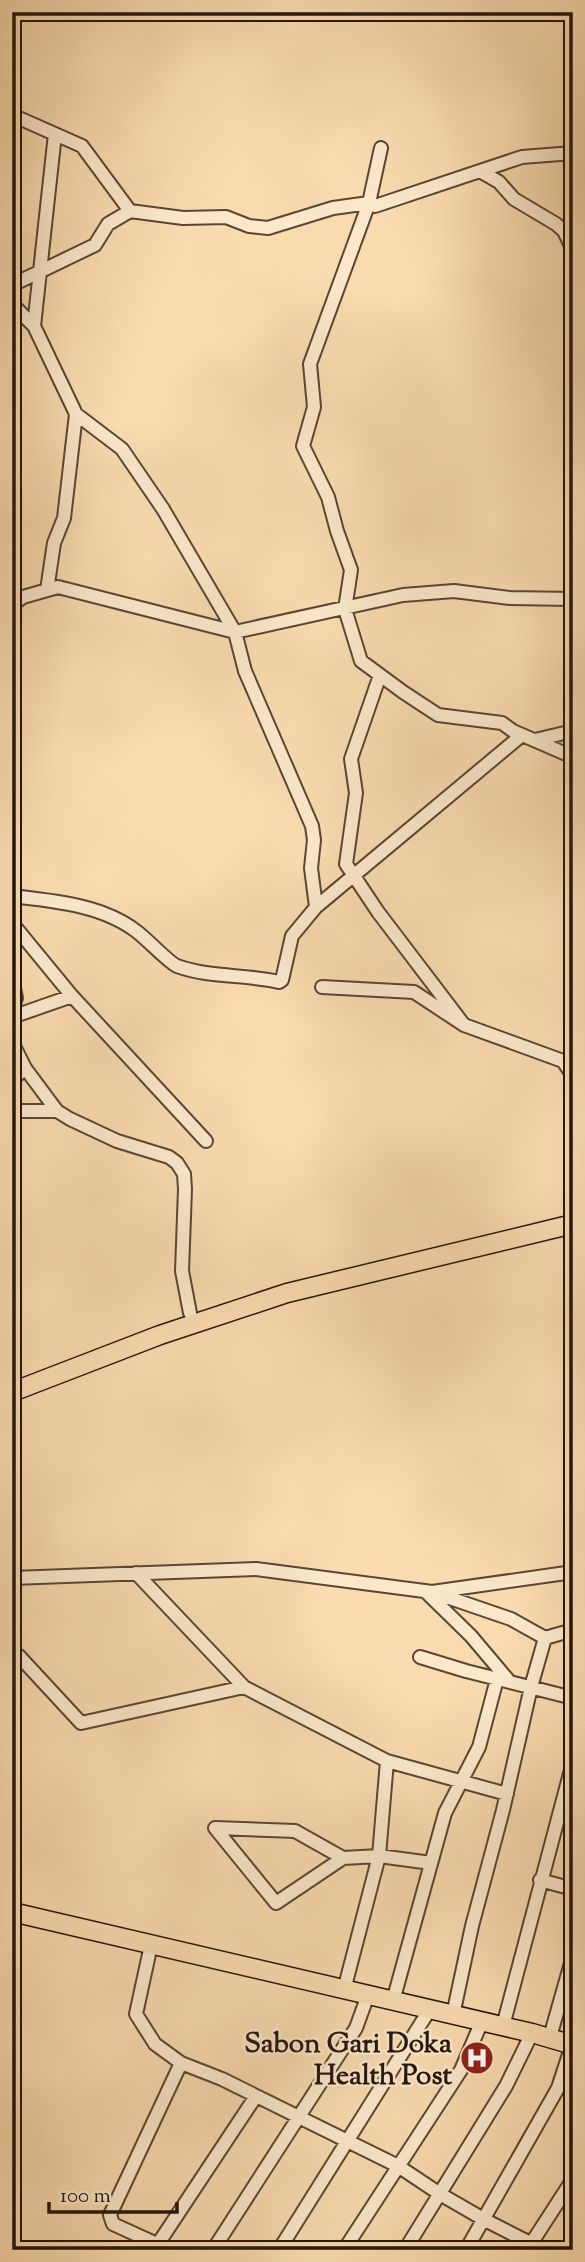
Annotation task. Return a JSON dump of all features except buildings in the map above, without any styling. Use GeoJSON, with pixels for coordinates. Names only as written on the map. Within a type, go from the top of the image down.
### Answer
{"type":"FeatureCollection","features":[{"type":"Feature","properties":{"kind":"highway"},"geometry":{"type":"LineString","coordinates":[[12,1380],[190,1313],[285,1283],[573,1213]]}},
{"type":"Feature","properties":{"kind":"highway"},"geometry":{"type":"LineString","coordinates":[[12,1392],[160,1335],[288,1293],[573,1224]]}},
{"type":"Feature","properties":{"kind":"highway"},"geometry":{"type":"LineString","coordinates":[[12,1912],[532,2032],[572,2045]]}},
{"type":"Feature","properties":{"kind":"street"},"geometry":{"type":"LineString","coordinates":[[12,115],[82,146],[130,211]]}},
{"type":"Feature","properties":{"kind":"street"},"geometry":{"type":"LineString","coordinates":[[34,326],[55,134]]}},
{"type":"Feature","properties":{"kind":"street"},"geometry":{"type":"LineString","coordinates":[[381,148],[369,203],[310,363],[314,407],[303,446],[328,497],[351,570],[345,609],[361,660],[438,715],[502,723],[513,732],[573,757]]}},
{"type":"Feature","properties":{"kind":"street"},"geometry":{"type":"LineString","coordinates":[[12,285],[95,245],[108,224],[130,211],[183,218],[226,217],[250,226],[268,228],[333,208],[369,203],[375,206],[522,158],[573,153]]}},
{"type":"Feature","properties":{"kind":"street"},"geometry":{"type":"LineString","coordinates":[[480,172],[499,182],[514,199],[556,224],[564,231],[573,250]]}},
{"type":"Feature","properties":{"kind":"street"},"geometry":{"type":"LineString","coordinates":[[12,304],[34,326],[76,414],[122,449],[163,509],[235,632],[245,670],[312,825],[314,840],[311,867],[316,907]]}},
{"type":"Feature","properties":{"kind":"street"},"geometry":{"type":"LineString","coordinates":[[47,590],[54,543],[64,518],[76,414]]}},
{"type":"Feature","properties":{"kind":"street"},"geometry":{"type":"LineString","coordinates":[[12,605],[23,597],[58,587],[235,632],[403,595],[454,591],[510,598],[573,599]]}},
{"type":"Feature","properties":{"kind":"street"},"geometry":{"type":"LineString","coordinates":[[380,674],[351,759],[356,793],[346,864],[377,912],[464,1025]]}},
{"type":"Feature","properties":{"kind":"street"},"geometry":{"type":"LineString","coordinates":[[12,896],[88,908],[108,915],[135,929],[176,966],[207,973],[279,982],[282,980],[292,936],[316,907],[528,738],[573,731]]}},
{"type":"Feature","properties":{"kind":"street"},"geometry":{"type":"LineString","coordinates":[[12,923],[72,996],[206,1141]]}},
{"type":"Feature","properties":{"kind":"street"},"geometry":{"type":"LineString","coordinates":[[12,979],[16,998],[12,1011]]}},
{"type":"Feature","properties":{"kind":"street"},"geometry":{"type":"LineString","coordinates":[[322,986],[414,992],[464,1025],[563,1061],[573,1076]]}},
{"type":"Feature","properties":{"kind":"street"},"geometry":{"type":"LineString","coordinates":[[12,1017],[72,996]]}},
{"type":"Feature","properties":{"kind":"street"},"geometry":{"type":"LineString","coordinates":[[12,1042],[25,1068],[57,1111],[117,1141],[169,1157],[177,1163],[184,1174],[182,1271],[190,1313]]}},
{"type":"Feature","properties":{"kind":"street"},"geometry":{"type":"LineString","coordinates":[[12,1080],[25,1068]]}},
{"type":"Feature","properties":{"kind":"street"},"geometry":{"type":"LineString","coordinates":[[12,1111],[57,1111]]}},
{"type":"Feature","properties":{"kind":"street"},"geometry":{"type":"LineString","coordinates":[[12,1578],[256,1569],[429,1592],[511,1619],[545,1638],[573,1630]]}},
{"type":"Feature","properties":{"kind":"street"},"geometry":{"type":"LineString","coordinates":[[429,1592],[573,1572]]}},
{"type":"Feature","properties":{"kind":"street"},"geometry":{"type":"LineString","coordinates":[[136,1573],[244,1687],[387,1761],[507,1794]]}},
{"type":"Feature","properties":{"kind":"street"},"geometry":{"type":"LineString","coordinates":[[429,1592],[471,1636],[503,1680]]}},
{"type":"Feature","properties":{"kind":"street"},"geometry":{"type":"LineString","coordinates":[[453,2015],[472,1926],[545,1638]]}},
{"type":"Feature","properties":{"kind":"street"},"geometry":{"type":"LineString","coordinates":[[12,1653],[19,1656],[81,1723],[244,1687]]}},
{"type":"Feature","properties":{"kind":"street"},"geometry":{"type":"LineString","coordinates":[[421,1657],[573,1698]]}},
{"type":"Feature","properties":{"kind":"street"},"geometry":{"type":"LineString","coordinates":[[393,2001],[445,1813],[479,1747],[503,1680]]}},
{"type":"Feature","properties":{"kind":"street"},"geometry":{"type":"LineString","coordinates":[[344,1990],[379,1856],[387,1761]]}},
{"type":"Feature","properties":{"kind":"street"},"geometry":{"type":"LineString","coordinates":[[503,2026],[540,1880],[568,1794],[573,1762]]}},
{"type":"Feature","properties":{"kind":"street"},"geometry":{"type":"LineString","coordinates":[[343,1858],[295,1831],[215,1828],[276,1903],[343,1858],[379,1856],[431,1863]]}},
{"type":"Feature","properties":{"kind":"street"},"geometry":{"type":"LineString","coordinates":[[540,1880],[573,1888]]}},
{"type":"Feature","properties":{"kind":"street"},"geometry":{"type":"LineString","coordinates":[[151,1945],[136,2014],[155,2044],[181,2063],[222,2079],[398,2166],[529,2247],[544,2250]]}},
{"type":"Feature","properties":{"kind":"street"},"geometry":{"type":"LineString","coordinates":[[550,2037],[573,1956]]}},
{"type":"Feature","properties":{"kind":"street"},"geometry":{"type":"LineString","coordinates":[[213,2250],[356,2028],[368,1995]]}},
{"type":"Feature","properties":{"kind":"street"},"geometry":{"type":"LineString","coordinates":[[279,2250],[430,2009]]}},
{"type":"Feature","properties":{"kind":"street"},"geometry":{"type":"LineString","coordinates":[[344,2250],[461,2070],[482,2021]]}},
{"type":"Feature","properties":{"kind":"street"},"geometry":{"type":"LineString","coordinates":[[405,2250],[506,2086],[532,2032]]}},
{"type":"Feature","properties":{"kind":"street"},"geometry":{"type":"LineString","coordinates":[[466,2250],[558,2088],[572,2045]]}},
{"type":"Feature","properties":{"kind":"street"},"geometry":{"type":"LineString","coordinates":[[170,2250],[155,2247],[113,2224],[110,2216],[181,2063]]}},
{"type":"Feature","properties":{"kind":"street"},"geometry":{"type":"LineString","coordinates":[[155,2247],[256,2096]]}},
{"type":"Feature","properties":{"kind":"street"},"geometry":{"type":"LineString","coordinates":[[529,2247],[573,2179]]}},
{"type":"Feature","properties":{"kind":"place","name":"Sabon Gari Doka Health Post"},"geometry":{"type":"Point","coordinates":[477,2058]}}]}
